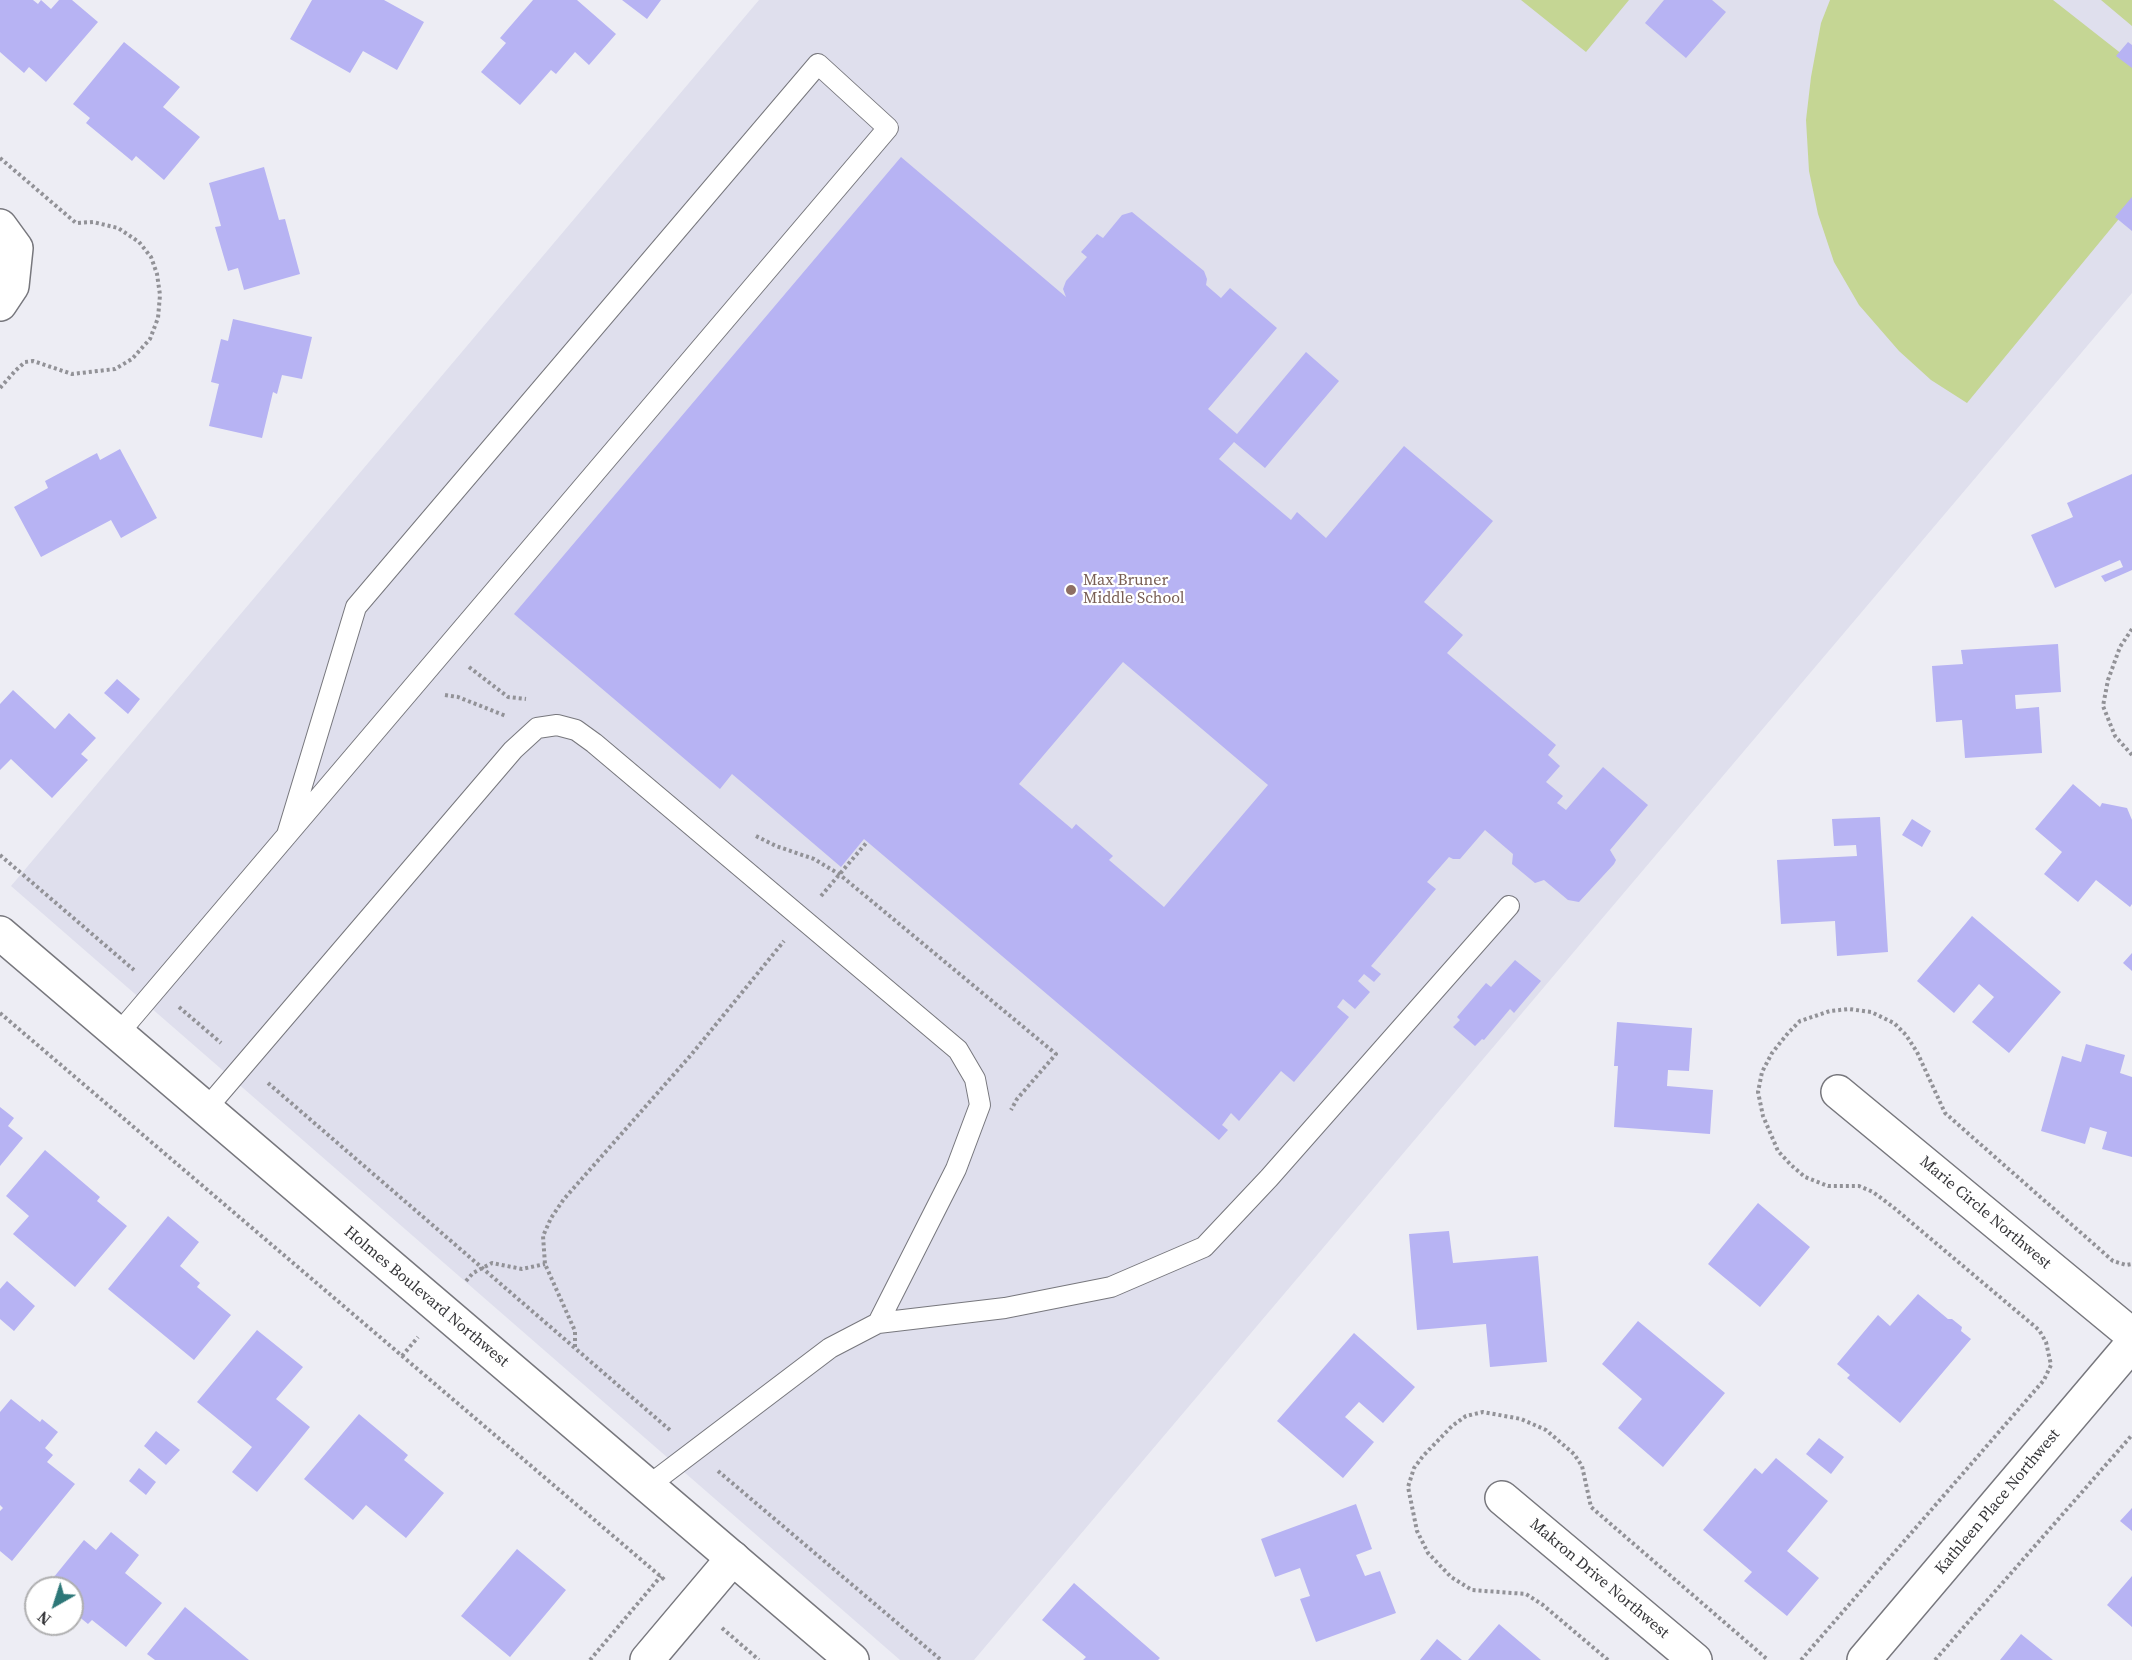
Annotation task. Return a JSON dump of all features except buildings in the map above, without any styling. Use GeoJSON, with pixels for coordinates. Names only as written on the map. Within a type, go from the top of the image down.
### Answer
{"type":"FeatureCollection","features":[{"type":"Feature","properties":{"kind":"street"},"geometry":{"type":"LineString","coordinates":[[0,226],[16,248],[12,286],[0,304]]}},
{"type":"Feature","properties":{"kind":"street","name":"Holmes Boulevard Northwest"},"geometry":{"type":"LineString","coordinates":[[0,933],[852,1660]]}},
{"type":"Feature","properties":{"kind":"street","name":"Marie Circle Northwest"},"geometry":{"type":"LineString","coordinates":[[1838,1092],[2132,1335]]}},
{"type":"Feature","properties":{"kind":"street","name":"Kathleen Place Northwest"},"geometry":{"type":"LineString","coordinates":[[1864,1660],[2132,1344]]}},
{"type":"Feature","properties":{"kind":"street","name":"Makron Drive Northwest"},"geometry":{"type":"LineString","coordinates":[[1502,1498],[1695,1660]]}},
{"type":"Feature","properties":{"kind":"street"},"geometry":{"type":"LineString","coordinates":[[647,1660],[733,1558]]}},
{"type":"Feature","properties":{"kind":"lane"},"geometry":{"type":"LineString","coordinates":[[118,1034],[888,128],[818,64],[356,607],[287,835]]}},
{"type":"Feature","properties":{"kind":"lane"},"geometry":{"type":"LineString","coordinates":[[206,1109],[506,759],[537,728],[557,725],[576,730],[958,1050],[975,1079],[980,1105],[956,1169],[878,1323]]}},
{"type":"Feature","properties":{"kind":"lane"},"geometry":{"type":"LineString","coordinates":[[648,1486],[830,1348],[878,1323],[1005,1308],[1111,1287],[1204,1246],[1277,1169],[1509,906]]}},
{"type":"Feature","properties":{"kind":"path"},"geometry":{"type":"LineString","coordinates":[[0,158],[76,223],[93,222],[118,228],[140,242],[151,257],[157,274],[160,295],[158,318],[150,339],[132,359],[115,369],[72,374],[33,360],[25,362],[15,370],[0,388]]}},
{"type":"Feature","properties":{"kind":"path"},"geometry":{"type":"LineString","coordinates":[[2132,629],[2120,647],[2108,681],[2103,706],[2115,736],[2132,755]]}},
{"type":"Feature","properties":{"kind":"path"},"geometry":{"type":"LineString","coordinates":[[465,664],[508,697],[530,700]]}},
{"type":"Feature","properties":{"kind":"path"},"geometry":{"type":"LineString","coordinates":[[747,831],[776,846],[814,859],[839,874],[1056,1054],[1017,1099],[1006,1120]]}},
{"type":"Feature","properties":{"kind":"path"},"geometry":{"type":"LineString","coordinates":[[575,1348],[575,1330],[544,1264],[543,1236],[551,1218],[564,1199],[691,1055],[867,842]]}},
{"type":"Feature","properties":{"kind":"path"},"geometry":{"type":"LineString","coordinates":[[0,855],[941,1660]]}},
{"type":"Feature","properties":{"kind":"path"},"geometry":{"type":"LineString","coordinates":[[1801,1660],[2044,1380],[2051,1365],[2046,1342],[2039,1330],[1893,1207],[1873,1192],[1858,1186],[1828,1186],[1805,1177],[1778,1151],[1763,1116],[1758,1092],[1762,1072],[1767,1062],[1788,1033],[1800,1022],[1830,1011],[1849,1009],[1871,1012],[1894,1023],[1906,1035],[1917,1052],[1945,1113],[2113,1261],[2126,1265],[2132,1264]]}},
{"type":"Feature","properties":{"kind":"path"},"geometry":{"type":"LineString","coordinates":[[0,1013],[759,1660]]}},
{"type":"Feature","properties":{"kind":"path"},"geometry":{"type":"LineString","coordinates":[[1935,1660],[2132,1435]]}},
{"type":"Feature","properties":{"kind":"path"},"geometry":{"type":"LineString","coordinates":[[590,1660],[661,1576]]}},
{"type":"Feature","properties":{"kind":"shaded area","name":"Max Bruner Middle School"},"geometry":{"type":"Polygon","coordinates":[[[759,0],[2132,0],[2132,293],[974,1660],[900,1660],[11,886],[759,0]]]}},
{"type":"Feature","properties":{"kind":"green space"},"geometry":{"type":"Polygon","coordinates":[[[1521,0],[1629,0],[1586,52],[1521,0]]]}},
{"type":"Feature","properties":{"kind":"green space"},"geometry":{"type":"Polygon","coordinates":[[[1830,0],[2053,0],[2132,62],[2132,203],[1967,403],[1931,380],[1899,351],[1859,305],[1834,262],[1818,214],[1809,171],[1806,120],[1821,23],[1830,0]]]}},
{"type":"Feature","properties":{"kind":"green space"},"geometry":{"type":"Polygon","coordinates":[[[2101,0],[2132,0],[2132,26],[2101,0]]]}},
{"type":"Feature","properties":{"kind":"place","name":"Max Bruner Middle School"},"geometry":{"type":"Point","coordinates":[1071,590]}}]}
